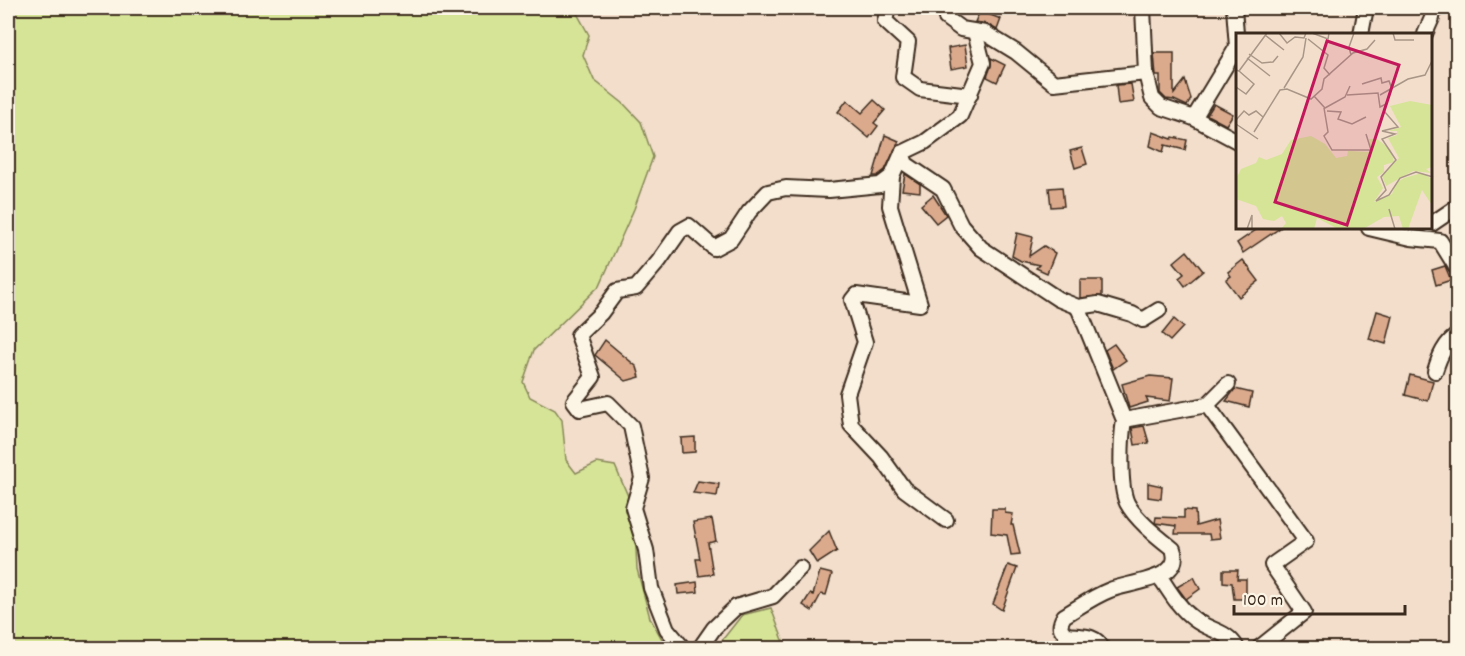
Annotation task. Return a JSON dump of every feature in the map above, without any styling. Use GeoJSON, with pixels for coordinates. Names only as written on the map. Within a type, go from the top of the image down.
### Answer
{"type":"FeatureCollection","features":[{"type":"Feature","properties":{"kind":"street"},"geometry":{"type":"LineString","coordinates":[[888,8],[885,21],[908,42],[903,78],[920,89],[970,95]]}},
{"type":"Feature","properties":{"kind":"street"},"geometry":{"type":"LineString","coordinates":[[945,8],[945,18],[961,29],[985,33],[1016,52],[1054,83],[1146,73]]}},
{"type":"Feature","properties":{"kind":"street"},"geometry":{"type":"LineString","coordinates":[[1143,8],[1146,73],[1152,98],[1161,107],[1194,118],[1236,140]]}},
{"type":"Feature","properties":{"kind":"street"},"geometry":{"type":"LineString","coordinates":[[1234,8],[1236,34]]}},
{"type":"Feature","properties":{"kind":"street"},"geometry":{"type":"LineString","coordinates":[[1361,33],[1366,8]]}},
{"type":"Feature","properties":{"kind":"street"},"geometry":{"type":"LineString","coordinates":[[1425,33],[1432,18],[1432,8]]}},
{"type":"Feature","properties":{"kind":"street"},"geometry":{"type":"LineString","coordinates":[[946,520],[904,489],[881,457],[851,425],[847,394],[865,342],[852,300],[856,295],[920,303],[890,206],[892,176],[902,153],[925,142],[960,116],[983,63],[975,32]]}},
{"type":"Feature","properties":{"kind":"street"},"geometry":{"type":"LineString","coordinates":[[1194,118],[1236,49]]}},
{"type":"Feature","properties":{"kind":"street"},"geometry":{"type":"LineString","coordinates":[[902,153],[906,164],[943,189],[961,225],[981,248],[1058,299],[1078,307],[1098,304],[1132,314],[1143,320],[1159,310]]}},
{"type":"Feature","properties":{"kind":"street"},"geometry":{"type":"LineString","coordinates":[[683,648],[667,629],[651,588],[646,550],[633,508],[642,478],[631,426],[608,403],[580,409],[574,401],[593,377],[578,335],[601,313],[617,291],[636,288],[680,231],[688,226],[714,248],[731,239],[749,212],[768,192],[786,188],[829,190],[880,185],[892,176]]}},
{"type":"Feature","properties":{"kind":"street"},"geometry":{"type":"LineString","coordinates":[[1432,224],[1458,206]]}},
{"type":"Feature","properties":{"kind":"street"},"geometry":{"type":"LineString","coordinates":[[1377,230],[1440,242],[1458,270]]}},
{"type":"Feature","properties":{"kind":"street"},"geometry":{"type":"LineString","coordinates":[[1411,238],[1423,230]]}},
{"type":"Feature","properties":{"kind":"street"},"geometry":{"type":"LineString","coordinates":[[1078,307],[1124,420],[1121,439],[1124,491],[1127,502],[1139,518],[1173,549],[1176,556],[1173,566],[1160,577],[1110,590],[1064,616],[1060,627],[1067,635],[1092,638],[1097,640],[1102,648]]}},
{"type":"Feature","properties":{"kind":"street"},"geometry":{"type":"LineString","coordinates":[[1435,371],[1440,355],[1454,336],[1458,335]]}},
{"type":"Feature","properties":{"kind":"street"},"geometry":{"type":"LineString","coordinates":[[1124,420],[1208,405],[1228,384]]}},
{"type":"Feature","properties":{"kind":"street"},"geometry":{"type":"LineString","coordinates":[[1208,405],[1306,541],[1272,565],[1304,612],[1259,648]]}},
{"type":"Feature","properties":{"kind":"street"},"geometry":{"type":"LineString","coordinates":[[700,648],[714,628],[736,607],[773,596],[800,568]]}},
{"type":"Feature","properties":{"kind":"street"},"geometry":{"type":"LineString","coordinates":[[1160,577],[1174,599],[1194,620],[1232,639],[1237,648]]}},
{"type":"Feature","properties":{"kind":"green space"},"geometry":{"type":"Polygon","coordinates":[[[8,8],[574,8],[589,35],[583,55],[594,80],[624,104],[641,122],[653,157],[634,209],[600,285],[534,350],[523,382],[530,397],[555,410],[562,420],[566,460],[576,473],[597,463],[615,466],[634,510],[637,569],[650,618],[667,648],[8,648],[8,8]]]}},
{"type":"Feature","properties":{"kind":"green space"},"geometry":{"type":"Polygon","coordinates":[[[771,608],[786,648],[716,648],[742,615],[771,608]]]}},
{"type":"Feature","properties":{"kind":"building"},"geometry":{"type":"Polygon","coordinates":[[[980,11],[1001,19],[997,30],[987,24],[975,22],[980,11]]]}},
{"type":"Feature","properties":{"kind":"building"},"geometry":{"type":"Polygon","coordinates":[[[965,45],[968,66],[951,69],[948,48],[965,45]]]}},
{"type":"Feature","properties":{"kind":"building"},"geometry":{"type":"Polygon","coordinates":[[[1154,53],[1174,53],[1174,94],[1185,80],[1191,99],[1187,106],[1166,99],[1160,93],[1160,76],[1156,76],[1154,53]]]}},
{"type":"Feature","properties":{"kind":"building"},"geometry":{"type":"Polygon","coordinates":[[[991,58],[1005,65],[997,82],[987,77],[991,58]]]}},
{"type":"Feature","properties":{"kind":"building"},"geometry":{"type":"Polygon","coordinates":[[[1131,84],[1134,102],[1118,104],[1116,85],[1131,84]]]}},
{"type":"Feature","properties":{"kind":"building"},"geometry":{"type":"Polygon","coordinates":[[[847,100],[862,113],[874,100],[885,110],[874,123],[878,126],[869,138],[838,112],[847,100]]]}},
{"type":"Feature","properties":{"kind":"building"},"geometry":{"type":"Polygon","coordinates":[[[1214,104],[1233,114],[1226,125],[1207,115],[1214,104]]]}},
{"type":"Feature","properties":{"kind":"building"},"geometry":{"type":"Polygon","coordinates":[[[1153,132],[1172,139],[1173,137],[1187,140],[1185,150],[1165,145],[1163,152],[1150,146],[1153,132]]]}},
{"type":"Feature","properties":{"kind":"building"},"geometry":{"type":"Polygon","coordinates":[[[885,135],[899,141],[885,170],[873,176],[885,135]]]}},
{"type":"Feature","properties":{"kind":"building"},"geometry":{"type":"Polygon","coordinates":[[[1082,148],[1087,164],[1075,168],[1070,151],[1082,148]]]}},
{"type":"Feature","properties":{"kind":"building"},"geometry":{"type":"Polygon","coordinates":[[[905,174],[920,184],[920,192],[902,190],[905,174]]]}},
{"type":"Feature","properties":{"kind":"building"},"geometry":{"type":"Polygon","coordinates":[[[1062,187],[1064,206],[1051,207],[1049,188],[1062,187]]]}},
{"type":"Feature","properties":{"kind":"building"},"geometry":{"type":"Polygon","coordinates":[[[933,195],[946,215],[936,223],[921,205],[933,195]]]}},
{"type":"Feature","properties":{"kind":"building"},"geometry":{"type":"Polygon","coordinates":[[[1256,230],[1277,230],[1243,253],[1237,243],[1256,230]]]}},
{"type":"Feature","properties":{"kind":"building"},"geometry":{"type":"Polygon","coordinates":[[[1017,233],[1033,237],[1029,256],[1044,246],[1055,253],[1047,273],[1036,268],[1039,265],[1021,261],[1012,256],[1017,233]]]}},
{"type":"Feature","properties":{"kind":"building"},"geometry":{"type":"Polygon","coordinates":[[[1187,251],[1203,271],[1185,286],[1179,278],[1184,274],[1174,262],[1187,251]]]}},
{"type":"Feature","properties":{"kind":"building"},"geometry":{"type":"Polygon","coordinates":[[[1243,260],[1259,281],[1239,297],[1226,280],[1231,276],[1228,272],[1243,260]]]}},
{"type":"Feature","properties":{"kind":"building"},"geometry":{"type":"Polygon","coordinates":[[[1445,266],[1451,280],[1436,285],[1432,270],[1445,266]]]}},
{"type":"Feature","properties":{"kind":"building"},"geometry":{"type":"Polygon","coordinates":[[[1080,280],[1102,280],[1102,296],[1080,298],[1080,280]]]}},
{"type":"Feature","properties":{"kind":"building"},"geometry":{"type":"Polygon","coordinates":[[[1377,311],[1393,316],[1386,344],[1369,339],[1377,311]]]}},
{"type":"Feature","properties":{"kind":"building"},"geometry":{"type":"Polygon","coordinates":[[[1174,319],[1183,327],[1170,341],[1162,334],[1174,319]]]}},
{"type":"Feature","properties":{"kind":"building"},"geometry":{"type":"Polygon","coordinates":[[[605,340],[637,367],[640,377],[626,381],[595,355],[605,340]]]}},
{"type":"Feature","properties":{"kind":"building"},"geometry":{"type":"Polygon","coordinates":[[[1114,344],[1126,360],[1113,369],[1105,350],[1114,344]]]}},
{"type":"Feature","properties":{"kind":"building"},"geometry":{"type":"Polygon","coordinates":[[[1410,375],[1433,381],[1428,401],[1405,395],[1410,375]]]}},
{"type":"Feature","properties":{"kind":"building"},"geometry":{"type":"Polygon","coordinates":[[[1150,376],[1173,378],[1170,401],[1146,398],[1148,402],[1129,408],[1122,384],[1150,376]]]}},
{"type":"Feature","properties":{"kind":"building"},"geometry":{"type":"Polygon","coordinates":[[[1235,389],[1252,393],[1249,407],[1226,401],[1235,389]]]}},
{"type":"Feature","properties":{"kind":"building"},"geometry":{"type":"Polygon","coordinates":[[[1144,426],[1149,443],[1135,445],[1132,428],[1144,426]]]}},
{"type":"Feature","properties":{"kind":"building"},"geometry":{"type":"Polygon","coordinates":[[[695,437],[695,452],[682,453],[681,438],[695,437]]]}},
{"type":"Feature","properties":{"kind":"building"},"geometry":{"type":"Polygon","coordinates":[[[698,481],[719,484],[717,496],[693,493],[698,481]]]}},
{"type":"Feature","properties":{"kind":"building"},"geometry":{"type":"Polygon","coordinates":[[[1148,483],[1162,486],[1161,499],[1148,497],[1148,483]]]}},
{"type":"Feature","properties":{"kind":"building"},"geometry":{"type":"Polygon","coordinates":[[[992,509],[1005,509],[1005,513],[1013,514],[1011,525],[1013,525],[1020,554],[1011,555],[1007,535],[991,533],[992,509]]]}},
{"type":"Feature","properties":{"kind":"building"},"geometry":{"type":"Polygon","coordinates":[[[1184,510],[1195,511],[1196,526],[1217,520],[1220,538],[1210,539],[1209,534],[1175,534],[1176,526],[1155,523],[1156,517],[1184,518],[1184,510]]]}},
{"type":"Feature","properties":{"kind":"building"},"geometry":{"type":"Polygon","coordinates":[[[712,519],[716,541],[708,543],[713,574],[699,576],[696,559],[700,559],[693,522],[712,519]]]}},
{"type":"Feature","properties":{"kind":"building"},"geometry":{"type":"Polygon","coordinates":[[[829,531],[837,551],[817,564],[809,551],[829,531]]]}},
{"type":"Feature","properties":{"kind":"building"},"geometry":{"type":"Polygon","coordinates":[[[1008,565],[1017,568],[1002,610],[993,604],[1008,565]]]}},
{"type":"Feature","properties":{"kind":"building"},"geometry":{"type":"Polygon","coordinates":[[[1223,570],[1238,570],[1237,579],[1246,579],[1246,599],[1234,599],[1232,583],[1223,582],[1223,570]]]}},
{"type":"Feature","properties":{"kind":"building"},"geometry":{"type":"Polygon","coordinates":[[[820,571],[832,574],[826,595],[821,594],[812,611],[803,605],[810,594],[813,595],[820,571]]]}},
{"type":"Feature","properties":{"kind":"building"},"geometry":{"type":"Polygon","coordinates":[[[1194,577],[1200,589],[1186,599],[1177,587],[1194,577]]]}},
{"type":"Feature","properties":{"kind":"building"},"geometry":{"type":"Polygon","coordinates":[[[697,582],[698,592],[678,594],[677,585],[697,582]]]}}]}
